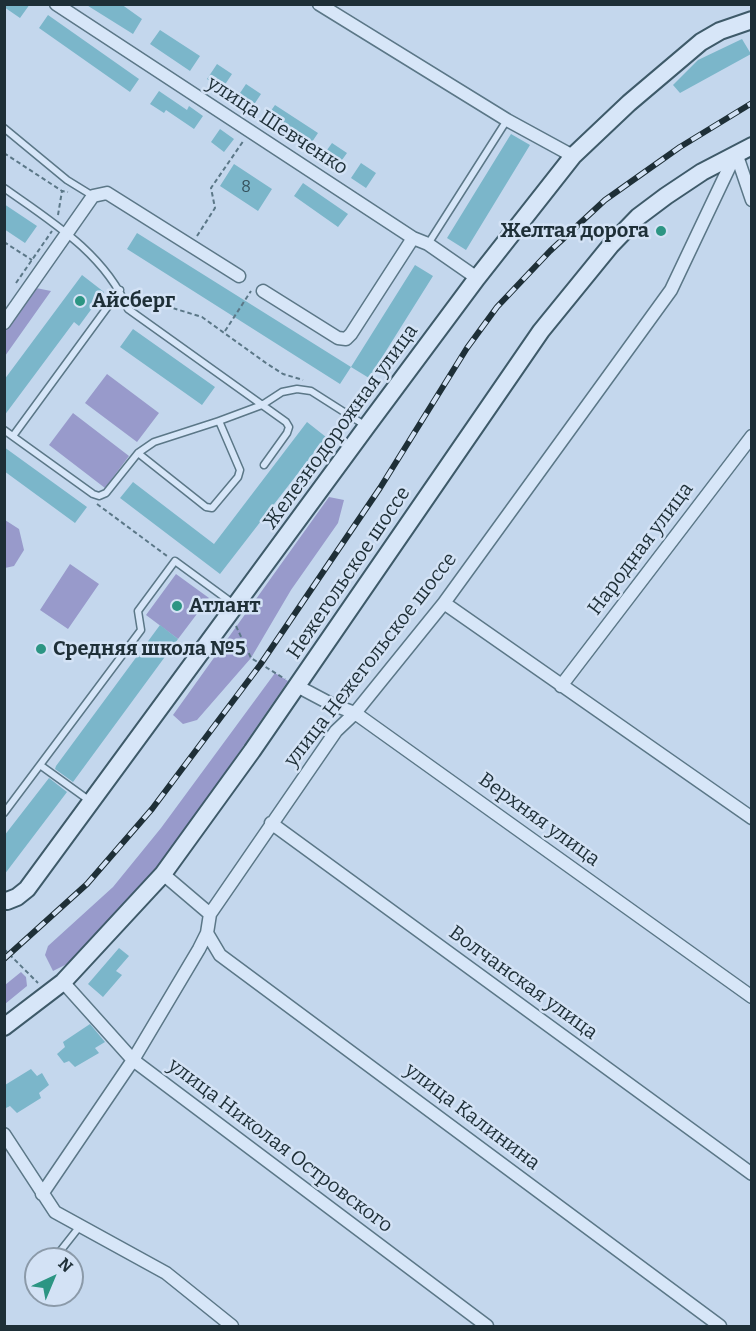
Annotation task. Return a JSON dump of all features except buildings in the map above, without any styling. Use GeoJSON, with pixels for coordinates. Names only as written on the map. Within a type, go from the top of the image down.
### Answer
{"type":"FeatureCollection","features":[{"type":"Feature","properties":{"kind":"street","name":"улица Шевченко"},"geometry":{"type":"LineString","coordinates":[[56,4],[412,238],[428,244],[477,278]]}},
{"type":"Feature","properties":{"kind":"street"},"geometry":{"type":"LineString","coordinates":[[319,4],[507,120],[573,156]]}},
{"type":"Feature","properties":{"kind":"street","name":"Железнодорожная улица"},"geometry":{"type":"LineString","coordinates":[[6,901],[27,890],[477,278],[573,156],[629,103],[700,42],[720,31],[752,20]]}},
{"type":"Feature","properties":{"kind":"street"},"geometry":{"type":"LineString","coordinates":[[744,150],[752,200]]}},
{"type":"Feature","properties":{"kind":"street","name":"улица Нежегольское шоссе"},"geometry":{"type":"LineString","coordinates":[[42,1194],[133,1060],[199,949],[207,933],[210,914],[336,730],[355,713],[444,603],[670,290],[744,150]]}},
{"type":"Feature","properties":{"kind":"street","name":"Нежегольское шоссе"},"geometry":{"type":"LineString","coordinates":[[4,1027],[63,982],[163,874],[297,686],[542,331],[611,245],[638,217],[666,196],[744,150]]}},
{"type":"Feature","properties":{"kind":"street"},"geometry":{"type":"LineString","coordinates":[[4,323],[93,196],[107,193],[239,276]]}},
{"type":"Feature","properties":{"kind":"street"},"geometry":{"type":"LineString","coordinates":[[263,291],[339,338],[346,339],[412,238]]}},
{"type":"Feature","properties":{"kind":"street","name":"Народная улица"},"geometry":{"type":"LineString","coordinates":[[561,686],[752,436]]}},
{"type":"Feature","properties":{"kind":"street"},"geometry":{"type":"LineString","coordinates":[[444,603],[752,818]]}},
{"type":"Feature","properties":{"kind":"street","name":"Верхняя улица"},"geometry":{"type":"LineString","coordinates":[[297,686],[331,704],[355,713],[752,997]]}},
{"type":"Feature","properties":{"kind":"street","name":"Волчанская улица"},"geometry":{"type":"LineString","coordinates":[[272,823],[752,1174]]}},
{"type":"Feature","properties":{"kind":"street"},"geometry":{"type":"LineString","coordinates":[[163,874],[210,914]]}},
{"type":"Feature","properties":{"kind":"street","name":"улица Калинина"},"geometry":{"type":"LineString","coordinates":[[207,933],[220,955],[720,1326]]}},
{"type":"Feature","properties":{"kind":"street","name":"улица Николая Островского"},"geometry":{"type":"LineString","coordinates":[[63,982],[133,1060],[487,1326]]}},
{"type":"Feature","properties":{"kind":"street"},"geometry":{"type":"LineString","coordinates":[[4,1134],[55,1212],[166,1273],[232,1326]]}},
{"type":"Feature","properties":{"kind":"lane"},"geometry":{"type":"LineString","coordinates":[[428,244],[507,120]]}},
{"type":"Feature","properties":{"kind":"lane"},"geometry":{"type":"LineString","coordinates":[[4,128],[67,180],[93,196]]}},
{"type":"Feature","properties":{"kind":"lane"},"geometry":{"type":"LineString","coordinates":[[4,188],[68,233],[120,290],[128,309],[286,422],[289,427],[287,433],[264,465]]}},
{"type":"Feature","properties":{"kind":"lane"},"geometry":{"type":"LineString","coordinates":[[13,436],[120,290]]}},
{"type":"Feature","properties":{"kind":"lane"},"geometry":{"type":"LineString","coordinates":[[4,430],[99,496],[106,493],[138,453],[154,441],[262,405],[282,392],[297,389],[311,391],[367,426]]}},
{"type":"Feature","properties":{"kind":"lane"},"geometry":{"type":"LineString","coordinates":[[138,453],[207,507],[212,508],[238,477],[240,470],[219,421]]}},
{"type":"Feature","properties":{"kind":"lane"},"geometry":{"type":"LineString","coordinates":[[4,813],[141,630],[138,611],[175,561],[230,612]]}},
{"type":"Feature","properties":{"kind":"lane"},"geometry":{"type":"LineString","coordinates":[[40,765],[92,802]]}},
{"type":"Feature","properties":{"kind":"lane"},"geometry":{"type":"LineString","coordinates":[[63,1247],[80,1226]]}},
{"type":"Feature","properties":{"kind":"path"},"geometry":{"type":"LineString","coordinates":[[191,246],[215,207],[211,188],[250,132]]}},
{"type":"Feature","properties":{"kind":"path"},"geometry":{"type":"LineString","coordinates":[[4,153],[62,191],[56,224],[15,284]]}},
{"type":"Feature","properties":{"kind":"path"},"geometry":{"type":"LineString","coordinates":[[4,242],[32,260]]}},
{"type":"Feature","properties":{"kind":"path"},"geometry":{"type":"LineString","coordinates":[[225,331],[254,285],[263,291]]}},
{"type":"Feature","properties":{"kind":"path"},"geometry":{"type":"LineString","coordinates":[[120,290],[136,298],[202,317],[283,374],[308,383]]}},
{"type":"Feature","properties":{"kind":"path"},"geometry":{"type":"LineString","coordinates":[[348,406],[361,407]]}},
{"type":"Feature","properties":{"kind":"path"},"geometry":{"type":"LineString","coordinates":[[230,612],[251,658],[297,686]]}},
{"type":"Feature","properties":{"kind":"path"},"geometry":{"type":"LineString","coordinates":[[4,950],[38,983]]}},
{"type":"Feature","properties":{"kind":"shaded area"},"geometry":{"type":"Polygon","coordinates":[[[36,288],[51,291],[5,356],[5,331],[36,288]]]}},
{"type":"Feature","properties":{"kind":"shaded area"},"geometry":{"type":"Polygon","coordinates":[[[107,374],[159,413],[137,442],[85,403],[107,374]]]}},
{"type":"Feature","properties":{"kind":"shaded area"},"geometry":{"type":"Polygon","coordinates":[[[73,413],[129,456],[105,488],[49,445],[73,413]]]}},
{"type":"Feature","properties":{"kind":"shaded area"},"geometry":{"type":"Polygon","coordinates":[[[329,497],[344,500],[338,523],[291,590],[251,658],[197,720],[183,724],[173,715],[329,497]]]}},
{"type":"Feature","properties":{"kind":"shaded area"},"geometry":{"type":"Polygon","coordinates":[[[5,520],[19,529],[24,550],[14,566],[5,568],[5,520]]]}},
{"type":"Feature","properties":{"kind":"shaded area"},"geometry":{"type":"Polygon","coordinates":[[[70,564],[99,584],[68,629],[40,610],[70,564]]]}},
{"type":"Feature","properties":{"kind":"shaded area","name":"Атлант"},"geometry":{"type":"Polygon","coordinates":[[[176,574],[209,598],[178,639],[146,615],[176,574]]]}},
{"type":"Feature","properties":{"kind":"shaded area"},"geometry":{"type":"Polygon","coordinates":[[[275,673],[288,681],[180,838],[145,882],[73,961],[53,971],[45,955],[48,946],[113,887],[161,828],[275,673]]]}},
{"type":"Feature","properties":{"kind":"shaded area"},"geometry":{"type":"Polygon","coordinates":[[[21,972],[26,977],[27,986],[5,1004],[5,985],[21,972]]]}},
{"type":"Feature","properties":{"kind":"railway"},"geometry":{"type":"LineString","coordinates":[[4,959],[87,884],[152,809],[260,665],[380,488],[467,348],[497,307],[550,251],[605,200],[680,147],[752,103]]}},
{"type":"Feature","properties":{"kind":"place","name":"Желтая дорога"},"geometry":{"type":"Point","coordinates":[661,231]}},
{"type":"Feature","properties":{"kind":"place","name":"Айсберг"},"geometry":{"type":"Point","coordinates":[80,301]}},
{"type":"Feature","properties":{"kind":"place","name":"Атлант"},"geometry":{"type":"Point","coordinates":[177,606]}},
{"type":"Feature","properties":{"kind":"place","name":"Средняя школа №5"},"geometry":{"type":"Point","coordinates":[41,649]}}]}
